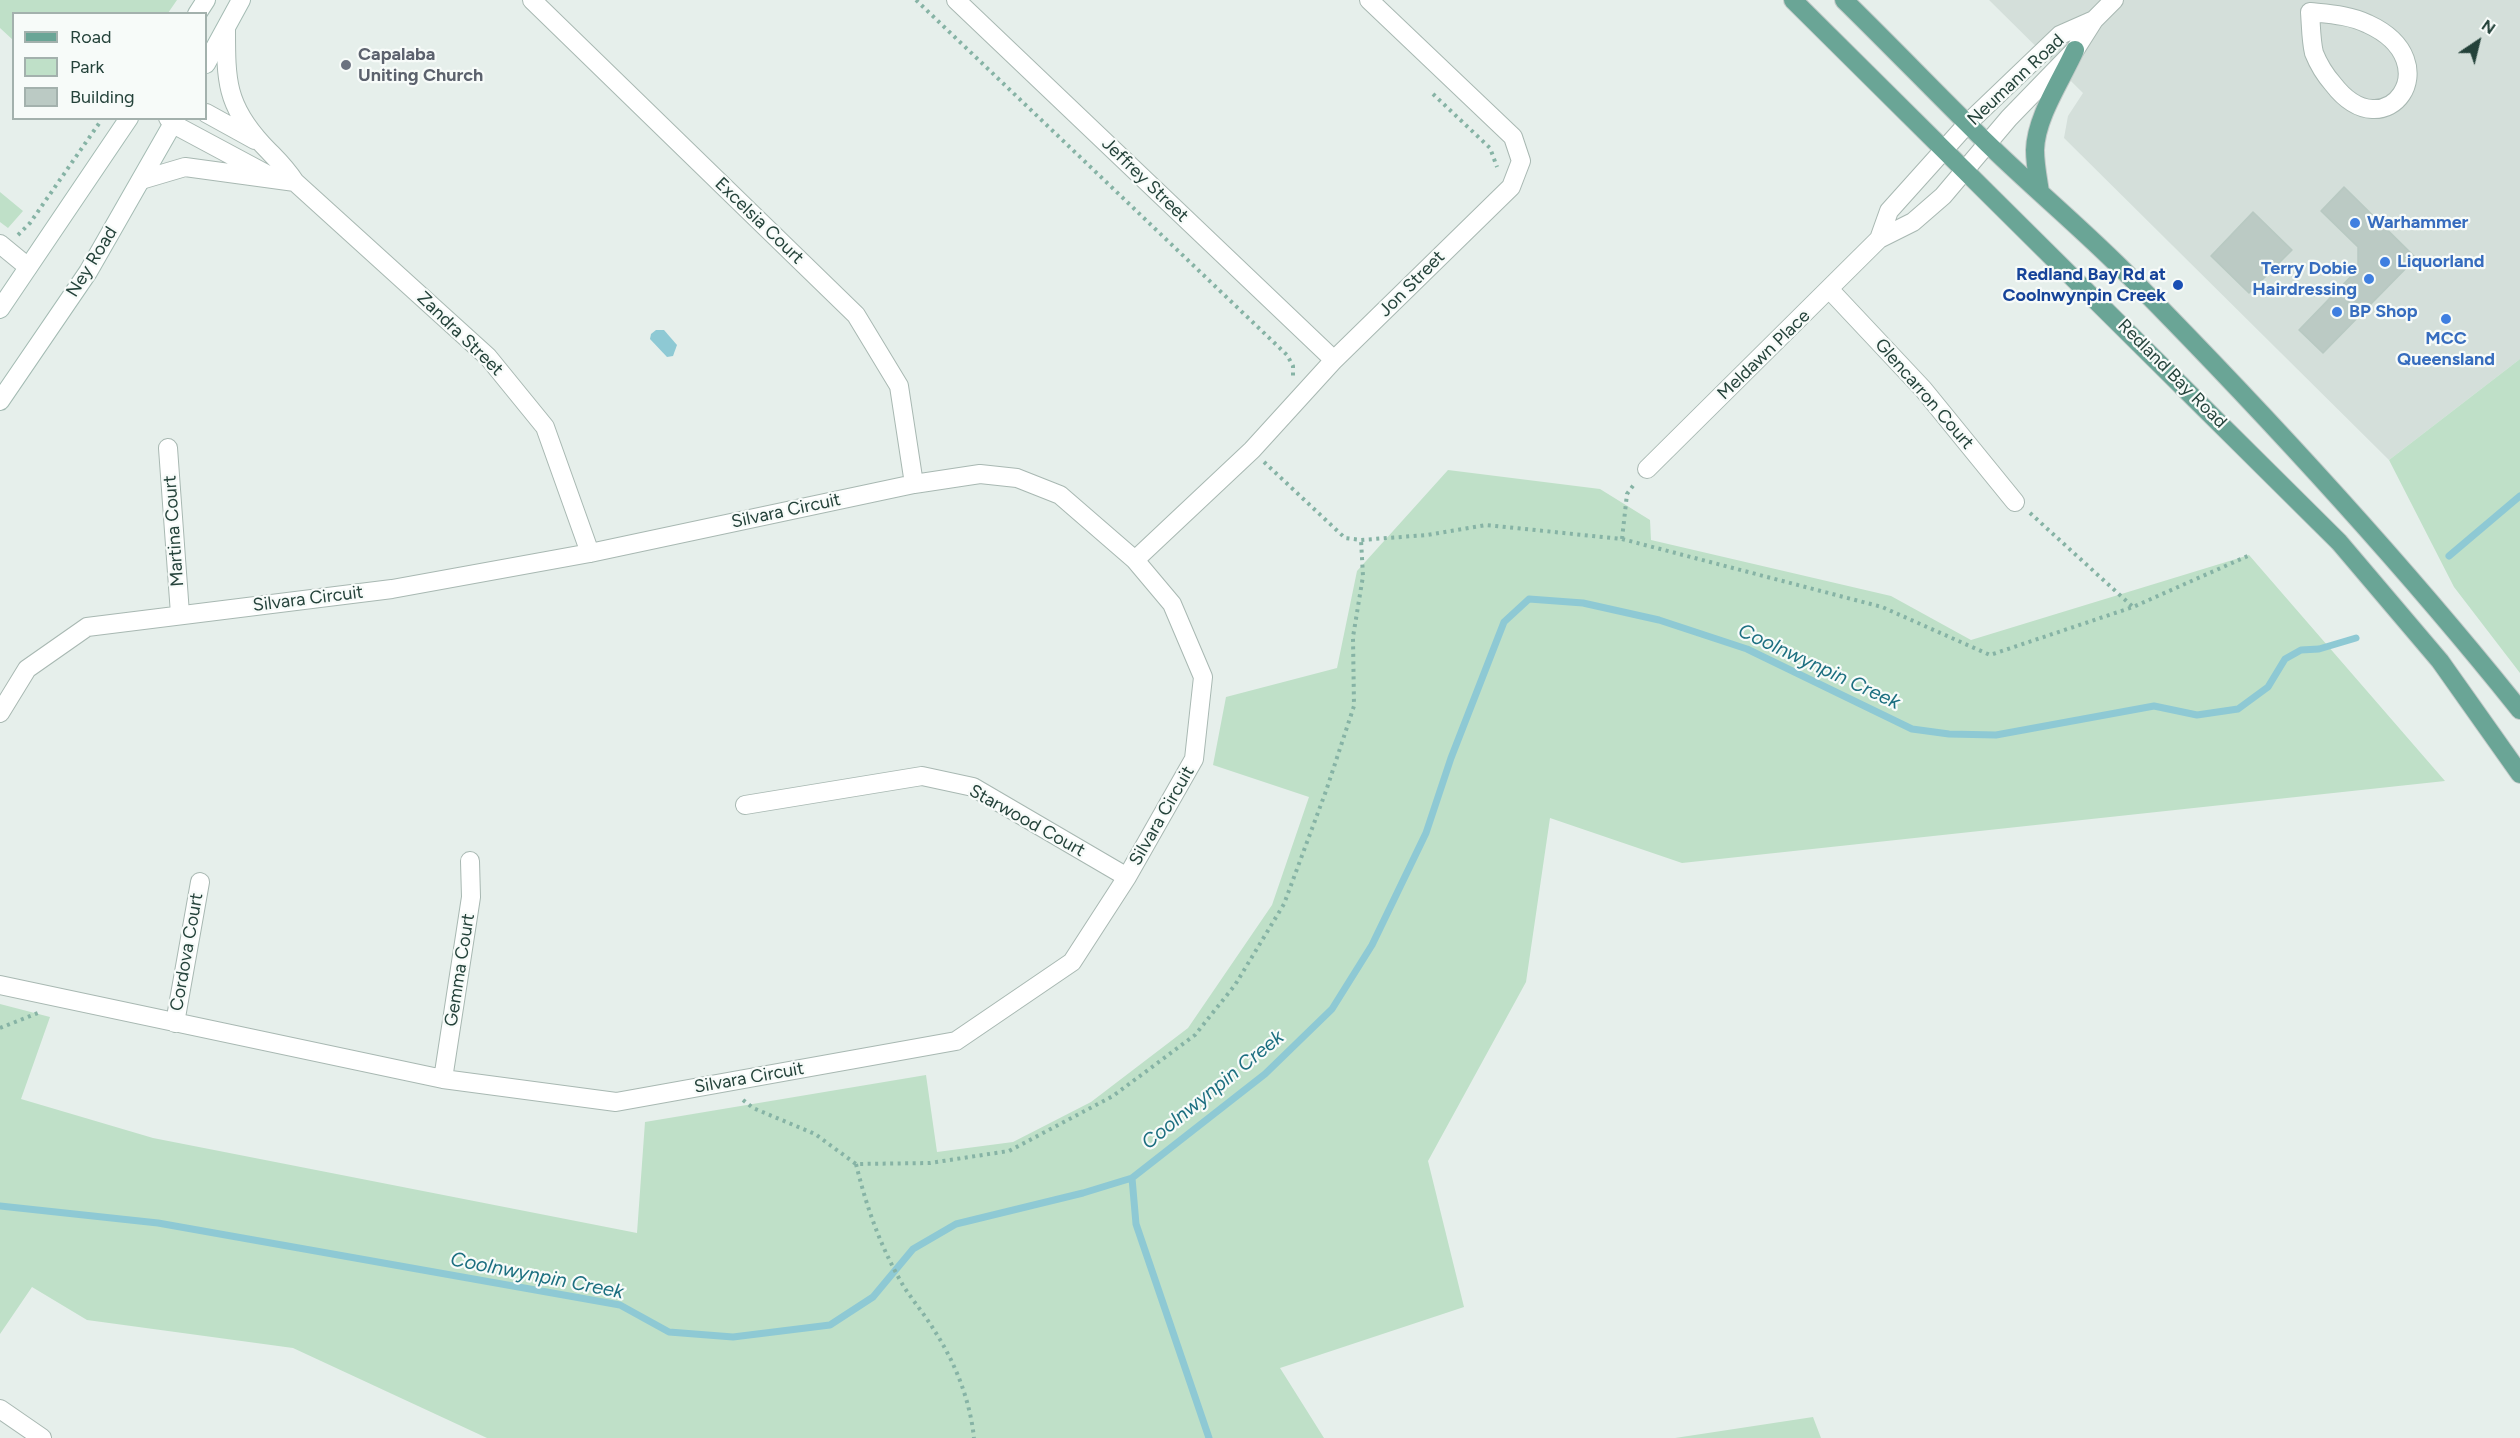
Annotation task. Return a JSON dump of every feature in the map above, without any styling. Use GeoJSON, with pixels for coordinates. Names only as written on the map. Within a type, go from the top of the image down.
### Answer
{"type":"FeatureCollection","features":[{"type":"Feature","properties":{"kind":"main road","name":"Redland Bay Road"},"geometry":{"type":"LineString","coordinates":[[1793,0],[2339,542],[2440,661],[2520,774]]}},
{"type":"Feature","properties":{"kind":"main road","name":"Redland Bay Road"},"geometry":{"type":"LineString","coordinates":[[1844,0],[1987,143],[2137,285],[2353,512],[2450,623],[2520,711]]}},
{"type":"Feature","properties":{"kind":"main road"},"geometry":{"type":"LineString","coordinates":[[2040,192],[2035,150],[2037,134],[2044,113],[2075,50]]}},
{"type":"Feature","properties":{"kind":"street"},"geometry":{"type":"LineString","coordinates":[[207,62],[241,0]]}},
{"type":"Feature","properties":{"kind":"street","name":"Excelsia Court"},"geometry":{"type":"LineString","coordinates":[[532,0],[856,315],[899,386],[914,484]]}},
{"type":"Feature","properties":{"kind":"street","name":"Jeffrey Street"},"geometry":{"type":"LineString","coordinates":[[956,0],[1334,360]]}},
{"type":"Feature","properties":{"kind":"street","name":"Jon Street"},"geometry":{"type":"LineString","coordinates":[[1135,560],[1252,450],[1334,360],[1511,187],[1521,161],[1513,137],[1369,0]]}},
{"type":"Feature","properties":{"kind":"street","name":"Neumann Road"},"geometry":{"type":"LineString","coordinates":[[1964,170],[2075,50],[2094,20],[2114,0]]}},
{"type":"Feature","properties":{"kind":"street"},"geometry":{"type":"LineString","coordinates":[[2303,6],[2358,21],[2386,34],[2401,50],[2409,64],[2407,83],[2398,99],[2385,109],[2369,109],[2354,104],[2342,96],[2328,79],[2314,53],[2303,6]]}},
{"type":"Feature","properties":{"kind":"street","name":"Neumann Road"},"geometry":{"type":"LineString","coordinates":[[1945,150],[1968,123],[2060,35],[2094,20]]}},
{"type":"Feature","properties":{"kind":"street","name":"Zandra Street"},"geometry":{"type":"LineString","coordinates":[[226,29],[226,67],[233,105],[262,144],[282,162],[295,182],[488,357],[545,427],[590,553]]}},
{"type":"Feature","properties":{"kind":"street","name":"Zandra Street"},"geometry":{"type":"LineString","coordinates":[[207,114],[262,144]]}},
{"type":"Feature","properties":{"kind":"street"},"geometry":{"type":"LineString","coordinates":[[0,309],[128,120]]}},
{"type":"Feature","properties":{"kind":"street"},"geometry":{"type":"LineString","coordinates":[[172,120],[274,179]]}},
{"type":"Feature","properties":{"kind":"street","name":"Ney Road"},"geometry":{"type":"LineString","coordinates":[[0,401],[88,272],[141,180],[172,120]]}},
{"type":"Feature","properties":{"kind":"street","name":"Meldawn Place"},"geometry":{"type":"LineString","coordinates":[[1879,239],[1889,211],[1945,150]]}},
{"type":"Feature","properties":{"kind":"street"},"geometry":{"type":"LineString","coordinates":[[141,180],[185,167],[295,182]]}},
{"type":"Feature","properties":{"kind":"street","name":"Meldawn Place"},"geometry":{"type":"LineString","coordinates":[[1647,469],[1879,239],[1913,222],[1942,196],[1964,170]]}},
{"type":"Feature","properties":{"kind":"street"},"geometry":{"type":"LineString","coordinates":[[2,247],[28,267]]}},
{"type":"Feature","properties":{"kind":"street","name":"Glencarron Court"},"geometry":{"type":"LineString","coordinates":[[1830,290],[1923,388],[2015,502]]}},
{"type":"Feature","properties":{"kind":"street","name":"Martina Court"},"geometry":{"type":"LineString","coordinates":[[168,448],[180,614]]}},
{"type":"Feature","properties":{"kind":"street","name":"Silvara Circuit"},"geometry":{"type":"LineString","coordinates":[[0,713],[27,669],[87,627],[392,589],[590,553],[914,484],[981,474],[1017,478],[1060,495],[1135,560],[1172,604],[1203,677],[1194,759],[1127,877],[1072,962],[956,1041],[616,1102],[443,1079],[0,986]]}},
{"type":"Feature","properties":{"kind":"street","name":"Starwood Court"},"geometry":{"type":"LineString","coordinates":[[745,805],[922,776],[973,787],[1127,877]]}},
{"type":"Feature","properties":{"kind":"street","name":"Gemma Court"},"geometry":{"type":"LineString","coordinates":[[443,1079],[471,897],[470,861]]}},
{"type":"Feature","properties":{"kind":"street","name":"Cordova Court"},"geometry":{"type":"LineString","coordinates":[[175,1023],[200,882]]}},
{"type":"Feature","properties":{"kind":"street"},"geometry":{"type":"LineString","coordinates":[[0,1409],[42,1438]]}},
{"type":"Feature","properties":{"kind":"path"},"geometry":{"type":"LineString","coordinates":[[916,0],[1291,360],[1293,366],[1291,383]]}},
{"type":"Feature","properties":{"kind":"path"},"geometry":{"type":"LineString","coordinates":[[1433,94],[1490,148],[1497,168],[1495,176]]}},
{"type":"Feature","properties":{"kind":"path"},"geometry":{"type":"LineString","coordinates":[[2,247],[30,223],[101,120]]}},
{"type":"Feature","properties":{"kind":"path"},"geometry":{"type":"LineString","coordinates":[[1291,360],[1296,355]]}},
{"type":"Feature","properties":{"kind":"path"},"geometry":{"type":"LineString","coordinates":[[1252,450],[1345,538],[1361,540],[1427,535],[1486,525],[1622,539],[1882,607],[1990,655],[2133,607],[2250,555]]}},
{"type":"Feature","properties":{"kind":"path"},"geometry":{"type":"LineString","coordinates":[[1622,539],[1626,494],[1647,469]]}},
{"type":"Feature","properties":{"kind":"path"},"geometry":{"type":"LineString","coordinates":[[2015,502],[2036,517],[2133,607]]}},
{"type":"Feature","properties":{"kind":"path"},"geometry":{"type":"LineString","coordinates":[[731,1081],[738,1096],[753,1107],[815,1134],[856,1164],[930,1163],[1009,1152],[1113,1096],[1195,1035],[1235,985],[1284,904],[1326,791],[1354,706],[1353,637],[1363,576],[1361,540]]}},
{"type":"Feature","properties":{"kind":"path"},"geometry":{"type":"LineString","coordinates":[[856,1164],[866,1205],[883,1249],[902,1284],[936,1332],[961,1381],[974,1438]]}},
{"type":"Feature","properties":{"kind":"shaded area"},"geometry":{"type":"Polygon","coordinates":[[[1989,0],[2520,0],[2520,359],[2389,460],[2064,138],[2068,116],[2083,93],[1989,0]]]}},
{"type":"Feature","properties":{"kind":"green space"},"geometry":{"type":"Polygon","coordinates":[[[0,0],[177,0],[169,12],[12,12],[12,39],[0,28],[0,0]]]}},
{"type":"Feature","properties":{"kind":"green space"},"geometry":{"type":"Polygon","coordinates":[[[0,192],[23,211],[8,228],[0,222],[0,192]]]}},
{"type":"Feature","properties":{"kind":"green space"},"geometry":{"type":"Polygon","coordinates":[[[2520,359],[2520,673],[2454,587],[2389,460],[2520,359]]]}},
{"type":"Feature","properties":{"kind":"green space"},"geometry":{"type":"Polygon","coordinates":[[[1448,470],[1600,489],[1650,520],[1651,540],[1891,596],[1971,640],[2249,555],[2445,781],[1682,863],[1550,818],[1526,982],[1428,1161],[1464,1307],[1280,1368],[1324,1438],[487,1438],[293,1348],[87,1320],[32,1287],[0,1334],[0,1004],[50,1017],[21,1099],[153,1138],[637,1233],[645,1122],[926,1075],[937,1152],[1013,1142],[1091,1102],[1188,1028],[1272,905],[1309,797],[1213,765],[1226,697],[1337,668],[1357,571],[1448,470]]]}},
{"type":"Feature","properties":{"kind":"green space"},"geometry":{"type":"Polygon","coordinates":[[[1813,1417],[1821,1438],[1675,1438],[1813,1417]]]}},
{"type":"Feature","properties":{"kind":"water"},"geometry":{"type":"Polygon","coordinates":[[[656,330],[664,330],[677,345],[673,356],[667,357],[650,339],[651,334],[656,330]]]}},
{"type":"Feature","properties":{"kind":"building"},"geometry":{"type":"Polygon","coordinates":[[[2344,187],[2416,258],[2323,353],[2299,330],[2358,269],[2358,247],[2321,211],[2344,187]]]}},
{"type":"Feature","properties":{"kind":"building"},"geometry":{"type":"Polygon","coordinates":[[[2253,212],[2292,250],[2249,293],[2211,256],[2253,212]]]}},
{"type":"Feature","properties":{"kind":"waterway","name":"Coolnwynpin Creek"},"geometry":{"type":"LineString","coordinates":[[2449,556],[2520,496]]}},
{"type":"Feature","properties":{"kind":"waterway","name":"Coolnwynpin Creek"},"geometry":{"type":"LineString","coordinates":[[0,1206],[158,1223],[620,1305],[669,1332],[733,1337],[830,1325],[873,1297],[913,1249],[956,1224],[1083,1193],[1132,1178],[1265,1074],[1332,1009],[1372,945],[1426,833],[1451,758],[1504,622],[1529,599],[1583,603],[1659,620],[1747,649],[1912,729],[1949,734],[1996,735],[2154,706],[2197,715],[2238,709],[2268,687],[2285,659],[2301,650],[2319,649],[2356,638]]}},
{"type":"Feature","properties":{"kind":"waterway","name":"Coolnwynpin Creek"},"geometry":{"type":"LineString","coordinates":[[1132,1178],[1136,1224],[1209,1438]]}},
{"type":"Feature","properties":{"kind":"place","name":"Capalaba Uniting Church"},"geometry":{"type":"Point","coordinates":[346,65]}},
{"type":"Feature","properties":{"kind":"place","name":"Warhammer"},"geometry":{"type":"Point","coordinates":[2355,223]}},
{"type":"Feature","properties":{"kind":"place","name":"Liquorland"},"geometry":{"type":"Point","coordinates":[2385,262]}},
{"type":"Feature","properties":{"kind":"place","name":"Terry Dobie Hairdressing"},"geometry":{"type":"Point","coordinates":[2369,279]}},
{"type":"Feature","properties":{"kind":"place","name":"Redland Bay Rd at Coolnwynpin Creek"},"geometry":{"type":"Point","coordinates":[2178,285]}},
{"type":"Feature","properties":{"kind":"place","name":"BP Shop"},"geometry":{"type":"Point","coordinates":[2337,312]}},
{"type":"Feature","properties":{"kind":"place","name":"MCC Queensland"},"geometry":{"type":"Point","coordinates":[2446,319]}}]}
